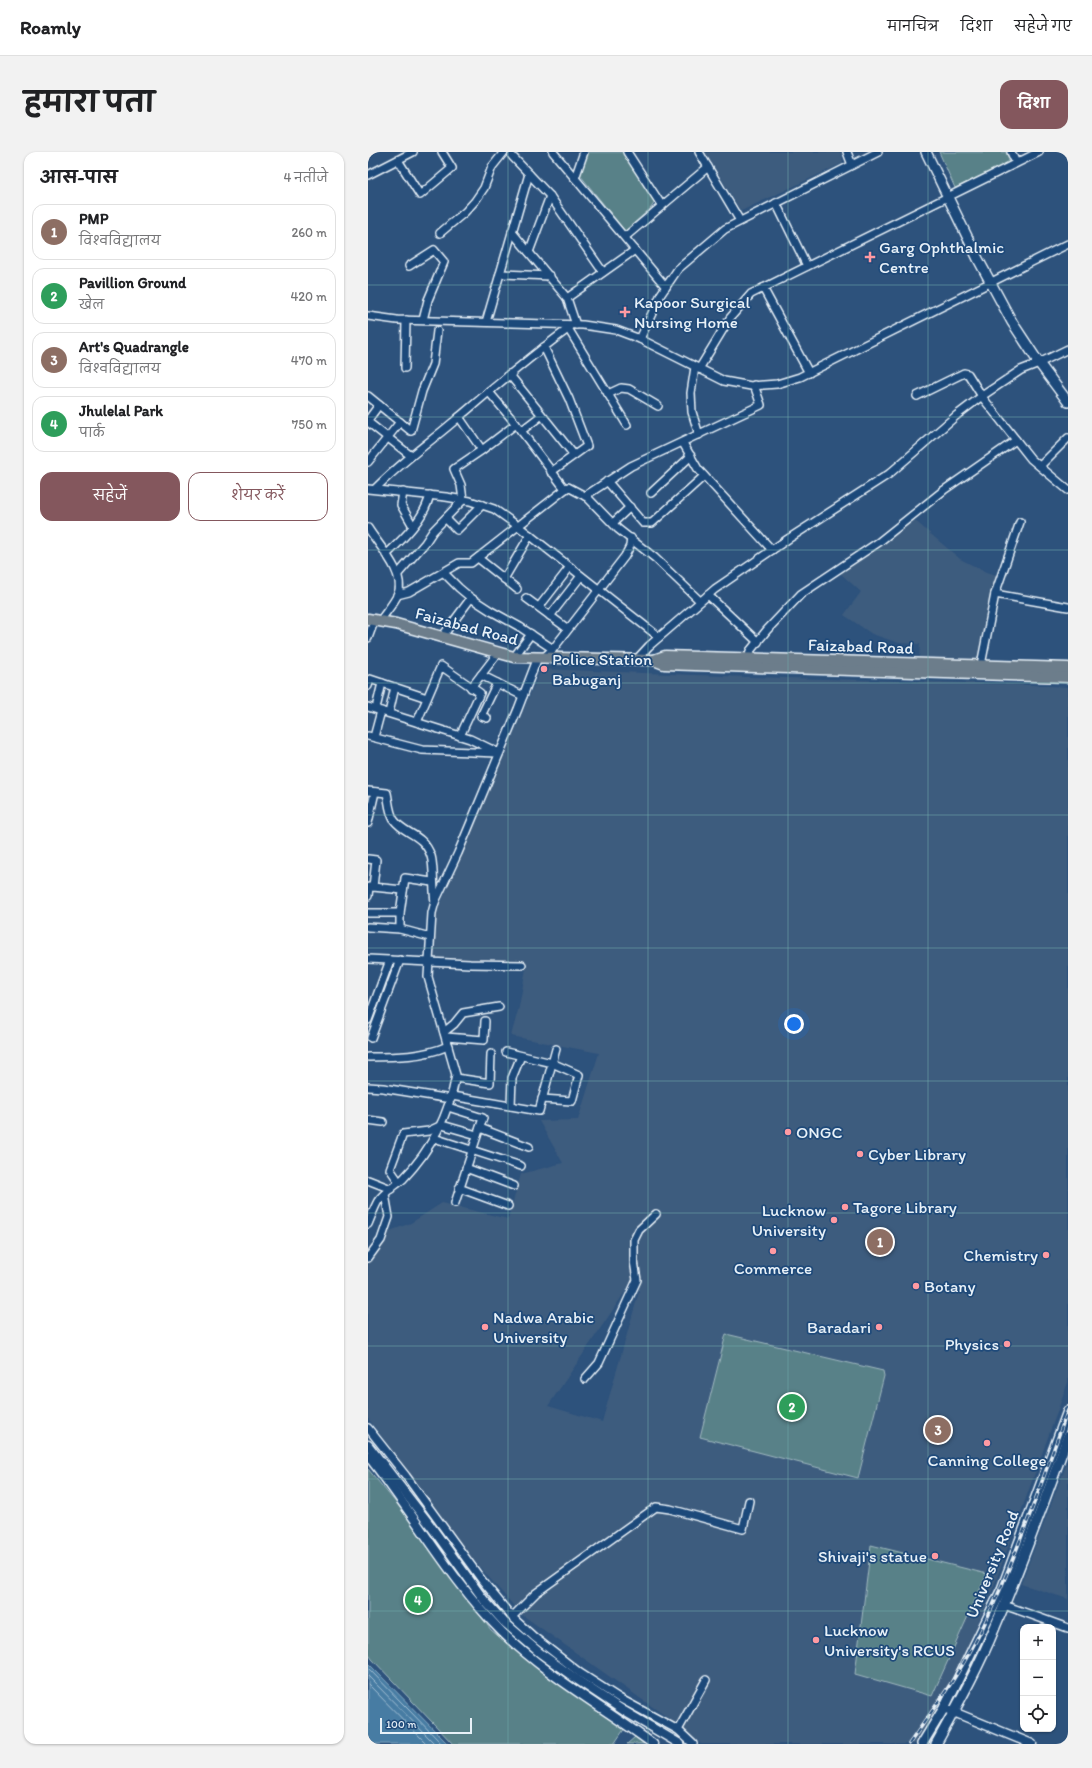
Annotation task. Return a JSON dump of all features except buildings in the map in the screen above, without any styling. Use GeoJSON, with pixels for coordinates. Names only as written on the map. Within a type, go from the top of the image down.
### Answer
{"type":"FeatureCollection","features":[{"type":"Feature","properties":{"kind":"main road"},"geometry":{"type":"LineString","coordinates":[[926,152],[1012,322],[1039,363],[1068,402]]}},
{"type":"Feature","properties":{"kind":"main road","name":"Faizabad Road"},"geometry":{"type":"LineString","coordinates":[[374,620],[514,657],[638,659],[654,660],[664,664],[748,662],[980,670],[1068,677]]}},
{"type":"Feature","properties":{"kind":"main road","name":"Faizabad Road"},"geometry":{"type":"LineString","coordinates":[[980,670],[1068,668]]}},
{"type":"Feature","properties":{"kind":"main road","name":"University Road"},"geometry":{"type":"LineString","coordinates":[[936,1744],[954,1712],[995,1628],[1068,1411]]}},
{"type":"Feature","properties":{"kind":"main road","name":"University Road"},"geometry":{"type":"LineString","coordinates":[[922,1744],[944,1708],[1013,1571],[1068,1436]]}},
{"type":"Feature","properties":{"kind":"street"},"geometry":{"type":"LineString","coordinates":[[368,175],[413,152]]}},
{"type":"Feature","properties":{"kind":"street"},"geometry":{"type":"LineString","coordinates":[[398,160],[420,195],[452,168],[442,152]]}},
{"type":"Feature","properties":{"kind":"street"},"geometry":{"type":"LineString","coordinates":[[440,233],[465,212],[475,201],[484,188],[492,167],[504,152]]}},
{"type":"Feature","properties":{"kind":"street"},"geometry":{"type":"LineString","coordinates":[[553,152],[666,287]]}},
{"type":"Feature","properties":{"kind":"street"},"geometry":{"type":"LineString","coordinates":[[575,178],[584,152]]}},
{"type":"Feature","properties":{"kind":"street"},"geometry":{"type":"LineString","coordinates":[[627,152],[662,206]]}},
{"type":"Feature","properties":{"kind":"street"},"geometry":{"type":"LineString","coordinates":[[699,152],[740,221]]}},
{"type":"Feature","properties":{"kind":"street"},"geometry":{"type":"LineString","coordinates":[[846,152],[852,165]]}},
{"type":"Feature","properties":{"kind":"street"},"geometry":{"type":"LineString","coordinates":[[640,339],[666,287],[678,269],[725,229],[878,152]]}},
{"type":"Feature","properties":{"kind":"street"},"geometry":{"type":"LineString","coordinates":[[1011,152],[1016,163]]}},
{"type":"Feature","properties":{"kind":"street"},"geometry":{"type":"LineString","coordinates":[[699,435],[692,412],[691,393],[697,368],[730,318],[752,294],[1039,152]]}},
{"type":"Feature","properties":{"kind":"street"},"geometry":{"type":"LineString","coordinates":[[512,156],[550,196],[603,272]]}},
{"type":"Feature","properties":{"kind":"street"},"geometry":{"type":"LineString","coordinates":[[625,237],[708,168]]}},
{"type":"Feature","properties":{"kind":"street"},"geometry":{"type":"LineString","coordinates":[[486,322],[529,174]]}},
{"type":"Feature","properties":{"kind":"street"},"geometry":{"type":"LineString","coordinates":[[529,252],[550,196]]}},
{"type":"Feature","properties":{"kind":"street"},"geometry":{"type":"LineString","coordinates":[[776,203],[807,266]]}},
{"type":"Feature","properties":{"kind":"street"},"geometry":{"type":"LineString","coordinates":[[512,232],[568,298],[576,325]]}},
{"type":"Feature","properties":{"kind":"street"},"geometry":{"type":"LineString","coordinates":[[368,316],[406,320],[486,322],[567,327],[576,325],[616,330],[640,339],[724,381],[754,385],[777,384],[809,373],[1068,244]]}},
{"type":"Feature","properties":{"kind":"street"},"geometry":{"type":"LineString","coordinates":[[409,266],[434,250],[444,262],[428,300],[423,320]]}},
{"type":"Feature","properties":{"kind":"street"},"geometry":{"type":"LineString","coordinates":[[568,298],[635,250]]}},
{"type":"Feature","properties":{"kind":"street"},"geometry":{"type":"LineString","coordinates":[[500,274],[550,276]]}},
{"type":"Feature","properties":{"kind":"street"},"geometry":{"type":"LineString","coordinates":[[763,288],[809,373]]}},
{"type":"Feature","properties":{"kind":"street"},"geometry":{"type":"LineString","coordinates":[[405,368],[406,320]]}},
{"type":"Feature","properties":{"kind":"street"},"geometry":{"type":"LineString","coordinates":[[371,489],[567,327]]}},
{"type":"Feature","properties":{"kind":"street"},"geometry":{"type":"LineString","coordinates":[[567,327],[626,425]]}},
{"type":"Feature","properties":{"kind":"street"},"geometry":{"type":"LineString","coordinates":[[368,396],[411,431],[422,391],[433,364],[437,331]]}},
{"type":"Feature","properties":{"kind":"street"},"geometry":{"type":"LineString","coordinates":[[544,347],[569,398],[587,446],[551,472]]}},
{"type":"Feature","properties":{"kind":"street"},"geometry":{"type":"LineString","coordinates":[[638,659],[649,646],[708,595],[772,550],[889,474],[957,415],[982,396],[1021,370],[1039,363],[1068,348]]}},
{"type":"Feature","properties":{"kind":"street"},"geometry":{"type":"LineString","coordinates":[[917,396],[964,373],[968,374],[982,396],[1031,459],[1068,490]]}},
{"type":"Feature","properties":{"kind":"street"},"geometry":{"type":"LineString","coordinates":[[509,374],[574,455]]}},
{"type":"Feature","properties":{"kind":"street"},"geometry":{"type":"LineString","coordinates":[[584,496],[631,466],[683,443],[761,405],[754,385]]}},
{"type":"Feature","properties":{"kind":"street"},"geometry":{"type":"LineString","coordinates":[[608,394],[621,388],[629,389],[658,406]]}},
{"type":"Feature","properties":{"kind":"street"},"geometry":{"type":"LineString","coordinates":[[489,392],[565,489]]}},
{"type":"Feature","properties":{"kind":"street"},"geometry":{"type":"LineString","coordinates":[[379,404],[368,421],[410,456]]}},
{"type":"Feature","properties":{"kind":"street"},"geometry":{"type":"LineString","coordinates":[[459,417],[482,450]]}},
{"type":"Feature","properties":{"kind":"street"},"geometry":{"type":"LineString","coordinates":[[398,574],[425,543],[433,531],[463,500],[461,485],[454,469],[518,428],[538,418]]}},
{"type":"Feature","properties":{"kind":"street"},"geometry":{"type":"LineString","coordinates":[[368,462],[400,422]]}},
{"type":"Feature","properties":{"kind":"street"},"geometry":{"type":"LineString","coordinates":[[1040,466],[1068,438]]}},
{"type":"Feature","properties":{"kind":"street"},"geometry":{"type":"LineString","coordinates":[[748,662],[750,651],[801,594],[879,542],[944,490],[1016,440]]}},
{"type":"Feature","properties":{"kind":"street"},"geometry":{"type":"LineString","coordinates":[[683,443],[704,476],[772,550]]}},
{"type":"Feature","properties":{"kind":"street"},"geometry":{"type":"LineString","coordinates":[[651,493],[691,456]]}},
{"type":"Feature","properties":{"kind":"street"},"geometry":{"type":"LineString","coordinates":[[607,481],[643,523],[652,523],[704,476]]}},
{"type":"Feature","properties":{"kind":"street"},"geometry":{"type":"LineString","coordinates":[[397,595],[409,592],[459,563],[471,563],[568,487],[584,496],[613,523],[655,558],[700,602]]}},
{"type":"Feature","properties":{"kind":"street"},"geometry":{"type":"LineString","coordinates":[[371,489],[463,500],[494,510],[530,535],[659,637]]}},
{"type":"Feature","properties":{"kind":"street"},"geometry":{"type":"LineString","coordinates":[[403,492],[401,506],[413,526]]}},
{"type":"Feature","properties":{"kind":"street"},"geometry":{"type":"LineString","coordinates":[[386,555],[403,539],[427,508],[430,495]]}},
{"type":"Feature","properties":{"kind":"street"},"geometry":{"type":"LineString","coordinates":[[446,519],[457,530],[482,505]]}},
{"type":"Feature","properties":{"kind":"street"},"geometry":{"type":"LineString","coordinates":[[613,523],[630,507]]}},
{"type":"Feature","properties":{"kind":"street"},"geometry":{"type":"LineString","coordinates":[[980,670],[995,594],[1020,522]]}},
{"type":"Feature","properties":{"kind":"street"},"geometry":{"type":"LineString","coordinates":[[368,528],[398,574],[400,584],[397,595],[374,620],[368,638]]}},
{"type":"Feature","properties":{"kind":"street"},"geometry":{"type":"LineString","coordinates":[[504,579],[530,535]]}},
{"type":"Feature","properties":{"kind":"street"},"geometry":{"type":"LineString","coordinates":[[368,1224],[378,1200],[399,1182],[428,1148],[442,1125],[456,1078],[428,977],[432,913],[435,902],[458,853],[523,696],[541,657],[553,649],[625,556],[630,546],[631,538]]}},
{"type":"Feature","properties":{"kind":"street"},"geometry":{"type":"LineString","coordinates":[[478,558],[517,589]]}},
{"type":"Feature","properties":{"kind":"street"},"geometry":{"type":"LineString","coordinates":[[539,607],[570,567]]}},
{"type":"Feature","properties":{"kind":"street"},"geometry":{"type":"LineString","coordinates":[[444,573],[471,598],[491,612],[531,634],[553,649]]}},
{"type":"Feature","properties":{"kind":"street"},"geometry":{"type":"LineString","coordinates":[[550,616],[581,576]]}},
{"type":"Feature","properties":{"kind":"street"},"geometry":{"type":"LineString","coordinates":[[995,594],[1068,607]]}},
{"type":"Feature","properties":{"kind":"street"},"geometry":{"type":"LineString","coordinates":[[708,595],[758,642]]}},
{"type":"Feature","properties":{"kind":"street"},"geometry":{"type":"LineString","coordinates":[[442,637],[471,598]]}},
{"type":"Feature","properties":{"kind":"street"},"geometry":{"type":"LineString","coordinates":[[526,598],[568,629]]}},
{"type":"Feature","properties":{"kind":"street"},"geometry":{"type":"LineString","coordinates":[[514,657],[531,634]]}},
{"type":"Feature","properties":{"kind":"street"},"geometry":{"type":"LineString","coordinates":[[471,688],[498,653]]}},
{"type":"Feature","properties":{"kind":"street"},"geometry":{"type":"LineString","coordinates":[[417,722],[440,666],[480,693],[460,736]]}},
{"type":"Feature","properties":{"kind":"street"},"geometry":{"type":"LineString","coordinates":[[481,675],[523,696]]}},
{"type":"Feature","properties":{"kind":"street"},"geometry":{"type":"LineString","coordinates":[[368,686],[370,679],[427,698]]}},
{"type":"Feature","properties":{"kind":"street"},"geometry":{"type":"LineString","coordinates":[[377,704],[382,683]]}},
{"type":"Feature","properties":{"kind":"street"},"geometry":{"type":"LineString","coordinates":[[471,712],[484,717],[496,683]]}},
{"type":"Feature","properties":{"kind":"street"},"geometry":{"type":"LineString","coordinates":[[395,687],[385,712],[371,736],[422,750],[499,753]]}},
{"type":"Feature","properties":{"kind":"street"},"geometry":{"type":"LineString","coordinates":[[368,707],[460,736],[499,753]]}},
{"type":"Feature","properties":{"kind":"street"},"geometry":{"type":"LineString","coordinates":[[368,823],[371,791],[387,793],[390,809],[395,820],[407,831],[420,838],[432,857],[432,882],[435,902]]}},
{"type":"Feature","properties":{"kind":"street"},"geometry":{"type":"LineString","coordinates":[[368,859],[376,860],[373,887]]}},
{"type":"Feature","properties":{"kind":"street"},"geometry":{"type":"LineString","coordinates":[[400,929],[400,913],[405,878],[432,882]]}},
{"type":"Feature","properties":{"kind":"street"},"geometry":{"type":"LineString","coordinates":[[368,896],[369,887],[404,890]]}},
{"type":"Feature","properties":{"kind":"street"},"geometry":{"type":"LineString","coordinates":[[368,913],[400,913]]}},
{"type":"Feature","properties":{"kind":"street"},"geometry":{"type":"LineString","coordinates":[[368,927],[400,929],[430,937]]}},
{"type":"Feature","properties":{"kind":"street"},"geometry":{"type":"LineString","coordinates":[[368,959],[522,965]]}},
{"type":"Feature","properties":{"kind":"street"},"geometry":{"type":"LineString","coordinates":[[368,1020],[369,1012],[390,960]]}},
{"type":"Feature","properties":{"kind":"street"},"geometry":{"type":"LineString","coordinates":[[371,1038],[400,960]]}},
{"type":"Feature","properties":{"kind":"street"},"geometry":{"type":"LineString","coordinates":[[445,1035],[463,1013],[499,1007]]}},
{"type":"Feature","properties":{"kind":"street"},"geometry":{"type":"LineString","coordinates":[[445,1035],[484,1040],[485,1021]]}},
{"type":"Feature","properties":{"kind":"street"},"geometry":{"type":"LineString","coordinates":[[368,1057],[396,1057],[433,1053],[448,1046]]}},
{"type":"Feature","properties":{"kind":"street"},"geometry":{"type":"LineString","coordinates":[[368,1087],[451,1097],[539,1111],[556,1049]]}},
{"type":"Feature","properties":{"kind":"street"},"geometry":{"type":"LineString","coordinates":[[506,1052],[552,1063],[579,1075],[572,1101],[542,1099]]}},
{"type":"Feature","properties":{"kind":"street"},"geometry":{"type":"LineString","coordinates":[[456,1078],[490,1083],[492,1054]]}},
{"type":"Feature","properties":{"kind":"street"},"geometry":{"type":"LineString","coordinates":[[511,1106],[512,1078],[521,1056]]}},
{"type":"Feature","properties":{"kind":"street"},"geometry":{"type":"LineString","coordinates":[[448,1107],[483,1118],[471,1150],[455,1203]]}},
{"type":"Feature","properties":{"kind":"street"},"geometry":{"type":"LineString","coordinates":[[368,1120],[383,1122]]}},
{"type":"Feature","properties":{"kind":"street"},"geometry":{"type":"LineString","coordinates":[[399,1182],[390,1169],[403,1134],[429,1131],[442,1125],[477,1135]]}},
{"type":"Feature","properties":{"kind":"street"},"geometry":{"type":"LineString","coordinates":[[480,1128],[529,1147]]}},
{"type":"Feature","properties":{"kind":"street"},"geometry":{"type":"LineString","coordinates":[[434,1138],[521,1166]]}},
{"type":"Feature","properties":{"kind":"street"},"geometry":{"type":"LineString","coordinates":[[466,1168],[514,1186]]}},
{"type":"Feature","properties":{"kind":"street"},"geometry":{"type":"LineString","coordinates":[[368,1180],[391,1189]]}},
{"type":"Feature","properties":{"kind":"street"},"geometry":{"type":"LineString","coordinates":[[459,1188],[508,1206]]}},
{"type":"Feature","properties":{"kind":"street"},"geometry":{"type":"LineString","coordinates":[[368,1258],[381,1240],[389,1217],[385,1194]]}},
{"type":"Feature","properties":{"kind":"street"},"geometry":{"type":"LineString","coordinates":[[585,1379],[599,1363],[637,1280],[634,1261],[634,1240],[639,1230],[656,1214]]}},
{"type":"Feature","properties":{"kind":"street"},"geometry":{"type":"LineString","coordinates":[[368,1428],[406,1476],[481,1579],[512,1617],[534,1637],[580,1673],[619,1698],[678,1730],[693,1744]]}},
{"type":"Feature","properties":{"kind":"street"},"geometry":{"type":"LineString","coordinates":[[368,1445],[426,1519],[484,1600],[504,1622],[540,1653],[579,1682],[680,1744]]}},
{"type":"Feature","properties":{"kind":"street"},"geometry":{"type":"LineString","coordinates":[[368,1456],[394,1488],[478,1605],[503,1632],[533,1658],[653,1744]]}},
{"type":"Feature","properties":{"kind":"street"},"geometry":{"type":"LineString","coordinates":[[512,1617],[536,1593],[656,1507],[670,1509],[743,1529],[750,1501]]}},
{"type":"Feature","properties":{"kind":"street"},"geometry":{"type":"LineString","coordinates":[[1004,1605],[1068,1628]]}},
{"type":"Feature","properties":{"kind":"street"},"geometry":{"type":"LineString","coordinates":[[678,1730],[706,1680]]}},
{"type":"Feature","properties":{"kind":"street"},"geometry":{"type":"LineString","coordinates":[[944,1708],[1032,1744]]}},
{"type":"Feature","properties":{"kind":"shaded area"},"geometry":{"type":"Polygon","coordinates":[[[705,152],[841,152],[843,163],[741,211],[705,152]]]}},
{"type":"Feature","properties":{"kind":"shaded area"},"geometry":{"type":"Polygon","coordinates":[[[913,519],[960,559],[986,572],[997,575],[978,661],[919,658],[920,644],[899,643],[872,634],[844,615],[861,592],[840,573],[913,519]]]}},
{"type":"Feature","properties":{"kind":"shaded area","name":"Lucknow University"},"geometry":{"type":"Polygon","coordinates":[[[541,669],[1068,687],[1068,1382],[994,1586],[943,1705],[917,1744],[701,1744],[664,1715],[521,1614],[457,1541],[368,1418],[368,1263],[390,1231],[411,1223],[442,1203],[508,1219],[521,1174],[563,1163],[539,1121],[578,1120],[599,1053],[511,1036],[519,1007],[527,963],[433,960],[435,917],[541,669]],[[635,1277],[548,1406],[602,1422],[639,1292],[635,1277]]]}},
{"type":"Feature","properties":{"kind":"shaded area"},"geometry":{"type":"Polygon","coordinates":[[[1068,1460],[1068,1599],[1021,1584],[1068,1460]]]}},
{"type":"Feature","properties":{"kind":"green space"},"geometry":{"type":"Polygon","coordinates":[[[588,152],[623,152],[656,200],[651,208],[625,231],[580,175],[588,152]]]}},
{"type":"Feature","properties":{"kind":"green space"},"geometry":{"type":"Polygon","coordinates":[[[939,152],[1006,152],[1009,159],[1008,163],[955,188],[939,152]]]}},
{"type":"Feature","properties":{"kind":"green space"},"geometry":{"type":"Polygon","coordinates":[[[726,1334],[883,1371],[884,1376],[858,1478],[700,1437],[726,1334]]]}},
{"type":"Feature","properties":{"kind":"green space"},"geometry":{"type":"Polygon","coordinates":[[[368,1469],[407,1516],[445,1570],[491,1630],[536,1668],[625,1728],[614,1744],[453,1744],[372,1659],[368,1653],[368,1469]]]}},
{"type":"Feature","properties":{"kind":"green space"},"geometry":{"type":"Polygon","coordinates":[[[871,1545],[987,1574],[932,1696],[855,1674],[871,1545]]]}},
{"type":"Feature","properties":{"kind":"green space"},"geometry":{"type":"Polygon","coordinates":[[[635,1737],[644,1744],[627,1744],[635,1737]]]}},
{"type":"Feature","properties":{"kind":"water"},"geometry":{"type":"Polygon","coordinates":[[[368,1663],[448,1744],[368,1744],[368,1663]]]}},
{"type":"Feature","properties":{"kind":"railway"},"geometry":{"type":"LineString","coordinates":[[909,1744],[957,1674],[982,1629],[1017,1548],[1068,1410]]}},
{"type":"Feature","properties":{"kind":"place","name":"Garg Ophthalmic Centre"},"geometry":{"type":"Point","coordinates":[870,257]}},
{"type":"Feature","properties":{"kind":"place","name":"Kapoor Surgical Nursing Home"},"geometry":{"type":"Point","coordinates":[625,312]}},
{"type":"Feature","properties":{"kind":"place","name":"Police Station Babuganj"},"geometry":{"type":"Point","coordinates":[544,669]}},
{"type":"Feature","properties":{"kind":"place","name":"ONGC"},"geometry":{"type":"Point","coordinates":[788,1132]}},
{"type":"Feature","properties":{"kind":"place","name":"Cyber Library"},"geometry":{"type":"Point","coordinates":[860,1154]}},
{"type":"Feature","properties":{"kind":"place","name":"Tagore Library"},"geometry":{"type":"Point","coordinates":[845,1207]}},
{"type":"Feature","properties":{"kind":"place","name":"Lucknow University"},"geometry":{"type":"Point","coordinates":[834,1220]}},
{"type":"Feature","properties":{"kind":"place","name":"PMP"},"geometry":{"type":"Point","coordinates":[880,1242]}},
{"type":"Feature","properties":{"kind":"place","name":"Commerce"},"geometry":{"type":"Point","coordinates":[773,1251]}},
{"type":"Feature","properties":{"kind":"place","name":"Chemistry"},"geometry":{"type":"Point","coordinates":[1046,1255]}},
{"type":"Feature","properties":{"kind":"place","name":"Botany"},"geometry":{"type":"Point","coordinates":[916,1286]}},
{"type":"Feature","properties":{"kind":"place","name":"Nadwa Arabic University"},"geometry":{"type":"Point","coordinates":[485,1327]}},
{"type":"Feature","properties":{"kind":"place","name":"Baradari"},"geometry":{"type":"Point","coordinates":[879,1327]}},
{"type":"Feature","properties":{"kind":"place","name":"Physics"},"geometry":{"type":"Point","coordinates":[1007,1344]}},
{"type":"Feature","properties":{"kind":"place","name":"Pavillion Ground"},"geometry":{"type":"Point","coordinates":[792,1407]}},
{"type":"Feature","properties":{"kind":"place","name":"Art's Quadrangle"},"geometry":{"type":"Point","coordinates":[938,1430]}},
{"type":"Feature","properties":{"kind":"place","name":"Canning College"},"geometry":{"type":"Point","coordinates":[987,1443]}},
{"type":"Feature","properties":{"kind":"place","name":"Shivaji's statue"},"geometry":{"type":"Point","coordinates":[935,1556]}},
{"type":"Feature","properties":{"kind":"place","name":"Jhulelal Park"},"geometry":{"type":"Point","coordinates":[418,1600]}},
{"type":"Feature","properties":{"kind":"place","name":"Lucknow University's RCUS"},"geometry":{"type":"Point","coordinates":[816,1640]}}]}
